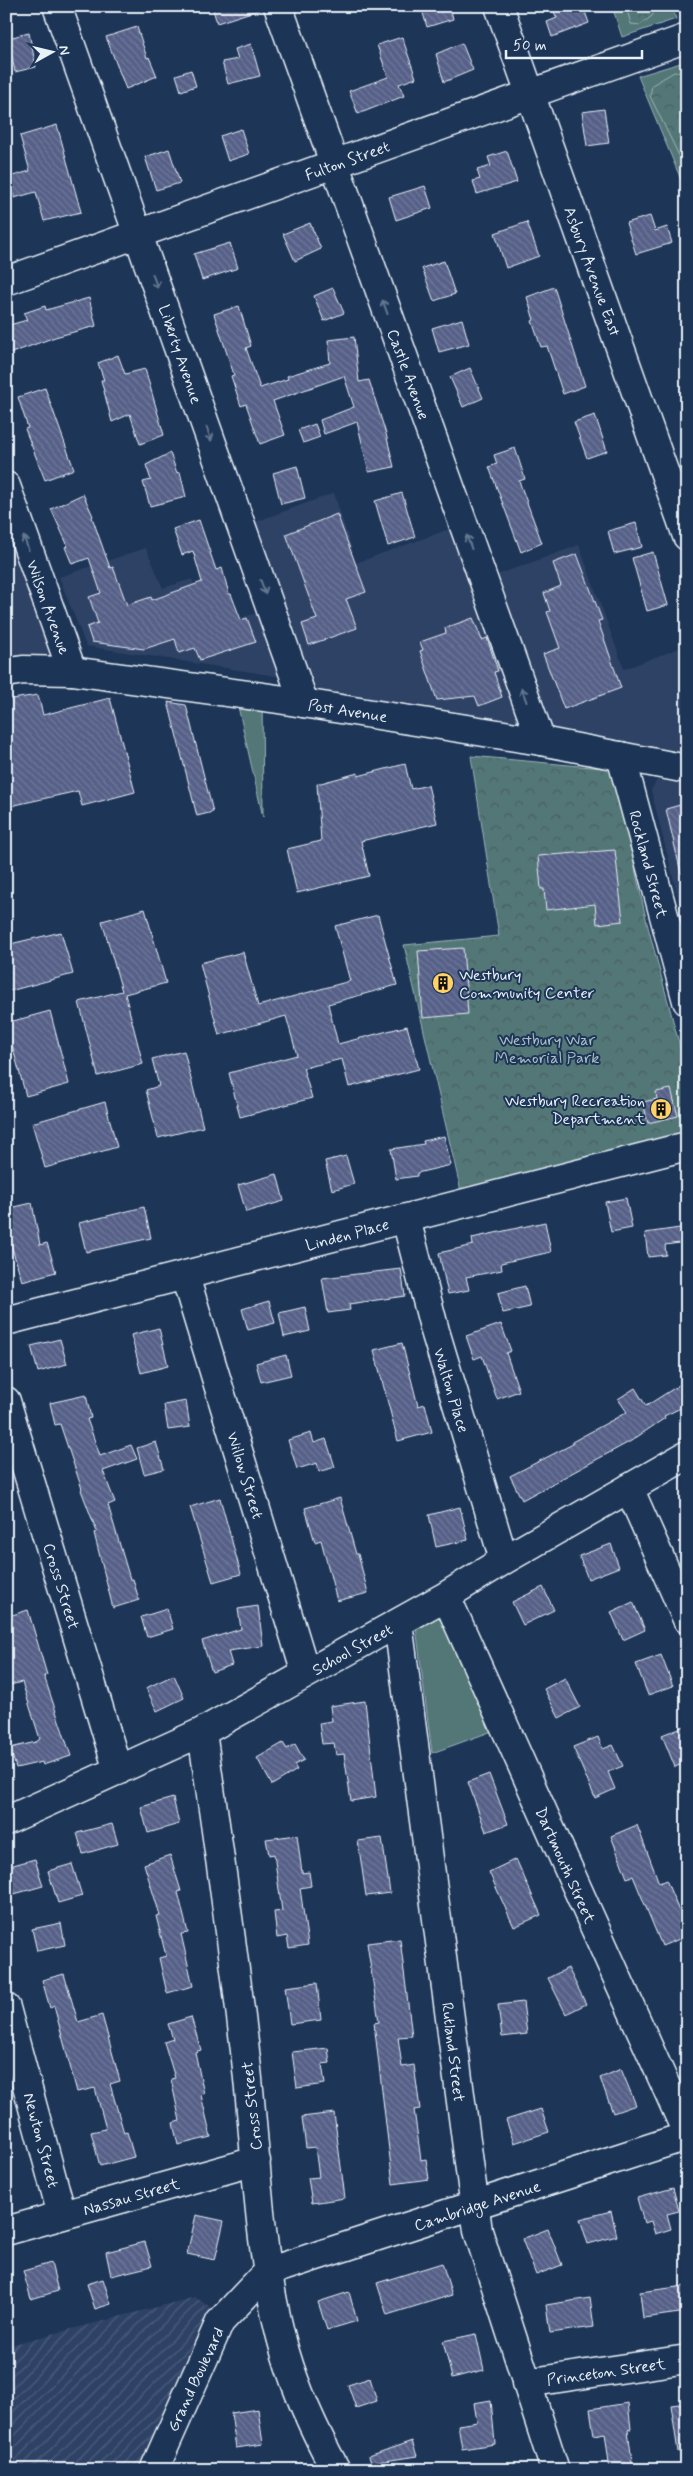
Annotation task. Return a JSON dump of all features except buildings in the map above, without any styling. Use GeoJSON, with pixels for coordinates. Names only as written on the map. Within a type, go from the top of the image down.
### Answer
{"type":"FeatureCollection","features":[{"type":"Feature","properties":{"kind":"street","name":"Liberty Avenue"},"geometry":{"type":"LineString","coordinates":[[56,6],[304,703]]}},
{"type":"Feature","properties":{"kind":"street","name":"Castle Avenue"},"geometry":{"type":"LineString","coordinates":[[278,6],[541,741]]}},
{"type":"Feature","properties":{"kind":"street","name":"Asbury Avenue East"},"geometry":{"type":"LineString","coordinates":[[499,6],[687,536]]}},
{"type":"Feature","properties":{"kind":"street","name":"Fulton Street"},"geometry":{"type":"LineString","coordinates":[[6,282],[682,40]]}},
{"type":"Feature","properties":{"kind":"street","name":"Wilson Avenue"},"geometry":{"type":"LineString","coordinates":[[6,486],[72,671]]}},
{"type":"Feature","properties":{"kind":"street","name":"Post Avenue"},"geometry":{"type":"LineString","coordinates":[[6,673],[22,670],[72,671],[304,703],[541,741],[687,769]]}},
{"type":"Feature","properties":{"kind":"street","name":"Rockland Street"},"geometry":{"type":"LineString","coordinates":[[621,756],[687,1001]]}},
{"type":"Feature","properties":{"kind":"street","name":"Linden Place"},"geometry":{"type":"LineString","coordinates":[[6,1321],[687,1146]]}},
{"type":"Feature","properties":{"kind":"street","name":"Walton Place"},"geometry":{"type":"LineString","coordinates":[[406,1219],[434,1331],[504,1560]]}},
{"type":"Feature","properties":{"kind":"street","name":"Willow Street"},"geometry":{"type":"LineString","coordinates":[[185,1276],[306,1674]]}},
{"type":"Feature","properties":{"kind":"street","name":"Cross Street"},"geometry":{"type":"LineString","coordinates":[[6,1401],[118,1771]]}},
{"type":"Feature","properties":{"kind":"street","name":"School Street"},"geometry":{"type":"LineString","coordinates":[[6,1822],[202,1732],[446,1596],[504,1560],[687,1455]]}},
{"type":"Feature","properties":{"kind":"street"},"geometry":{"type":"LineString","coordinates":[[629,1488],[687,1619]]}},
{"type":"Feature","properties":{"kind":"street","name":"Dartmouth Street"},"geometry":{"type":"LineString","coordinates":[[446,1596],[687,2135]]}},
{"type":"Feature","properties":{"kind":"street","name":"Rutland Street"},"geometry":{"type":"LineString","coordinates":[[398,1623],[478,2232],[556,2470]]}},
{"type":"Feature","properties":{"kind":"street","name":"Cross Street"},"geometry":{"type":"LineString","coordinates":[[202,1732],[246,2052],[267,2272],[284,2351],[296,2386],[315,2431],[336,2470]]}},
{"type":"Feature","properties":{"kind":"street","name":"Newton Street"},"geometry":{"type":"LineString","coordinates":[[6,2008],[62,2215]]}},
{"type":"Feature","properties":{"kind":"street","name":"Cambridge Avenue"},"geometry":{"type":"LineString","coordinates":[[267,2272],[474,2207],[687,2135]]}},
{"type":"Feature","properties":{"kind":"street","name":"Nassau Street"},"geometry":{"type":"LineString","coordinates":[[6,2231],[256,2161]]}},
{"type":"Feature","properties":{"kind":"street","name":"Grand Boulevard"},"geometry":{"type":"LineString","coordinates":[[154,2470],[220,2322],[267,2272]]}},
{"type":"Feature","properties":{"kind":"street","name":"Princeton Street"},"geometry":{"type":"LineString","coordinates":[[526,2382],[687,2359]]}},
{"type":"Feature","properties":{"kind":"shaded area"},"geometry":{"type":"Polygon","coordinates":[[[334,493],[356,563],[463,524],[483,580],[579,545],[624,669],[687,645],[687,769],[304,703],[241,527],[334,493]]]}},
{"type":"Feature","properties":{"kind":"shaded area"},"geometry":{"type":"Polygon","coordinates":[[[6,509],[55,654],[6,660],[6,509]]]}},
{"type":"Feature","properties":{"kind":"shaded area"},"geometry":{"type":"Polygon","coordinates":[[[146,548],[163,588],[192,579],[210,627],[260,612],[282,677],[86,646],[59,577],[146,548]]]}},
{"type":"Feature","properties":{"kind":"shaded area"},"geometry":{"type":"Polygon","coordinates":[[[657,780],[687,785],[687,933],[651,790],[657,780]]]}},
{"type":"Feature","properties":{"kind":"shaded area"},"geometry":{"type":"Polygon","coordinates":[[[195,2297],[216,2311],[154,2470],[6,2470],[6,2346],[195,2297]]]}},
{"type":"Feature","properties":{"kind":"green space"},"geometry":{"type":"Polygon","coordinates":[[[612,6],[672,6],[676,19],[622,37],[612,6]]]}},
{"type":"Feature","properties":{"kind":"green space"},"geometry":{"type":"Polygon","coordinates":[[[626,6],[658,6],[652,16],[640,25],[631,24],[626,6]]]}},
{"type":"Feature","properties":{"kind":"green space"},"geometry":{"type":"Polygon","coordinates":[[[687,61],[687,194],[638,76],[687,61]]]}},
{"type":"Feature","properties":{"kind":"green space"},"geometry":{"type":"Polygon","coordinates":[[[674,72],[687,73],[687,172],[650,96],[652,85],[674,72]]]}},
{"type":"Feature","properties":{"kind":"green space"},"geometry":{"type":"Polygon","coordinates":[[[235,693],[262,697],[263,817],[235,693]]]}},
{"type":"Feature","properties":{"kind":"green space","name":"Westbury War Memorial Park"},"geometry":{"type":"Polygon","coordinates":[[[471,756],[613,769],[647,923],[687,1073],[687,1131],[461,1191],[404,945],[499,936],[471,756]]]}},
{"type":"Feature","properties":{"kind":"green space"},"geometry":{"type":"Polygon","coordinates":[[[444,1609],[498,1729],[432,1753],[416,1627],[444,1609]]]}},
{"type":"Feature","properties":{"kind":"place","name":"Westbury Community Center"},"geometry":{"type":"Point","coordinates":[443,983]}},
{"type":"Feature","properties":{"kind":"place","name":"Westbury Recreation Department"},"geometry":{"type":"Point","coordinates":[661,1109]}}]}
